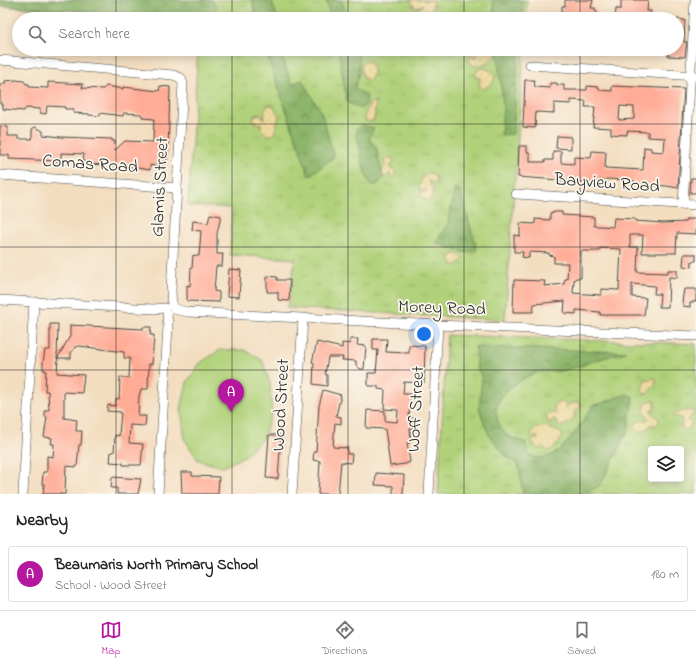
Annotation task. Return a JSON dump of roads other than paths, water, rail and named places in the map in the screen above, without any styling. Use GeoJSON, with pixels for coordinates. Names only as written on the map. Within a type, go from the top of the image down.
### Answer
{"type":"FeatureCollection","features":[{"type":"Feature","properties":{"kind":"street"},"geometry":{"type":"LineString","coordinates":[[683,204],[693,75],[695,0]]}},
{"type":"Feature","properties":{"kind":"street","name":"Glamis Street"},"geometry":{"type":"LineString","coordinates":[[0,60],[173,75],[181,78],[182,84],[177,188],[158,494]]}},
{"type":"Feature","properties":{"kind":"street"},"geometry":{"type":"LineString","coordinates":[[530,65],[693,75]]}},
{"type":"Feature","properties":{"kind":"street","name":"Comas Road"},"geometry":{"type":"LineString","coordinates":[[0,174],[177,188]]}},
{"type":"Feature","properties":{"kind":"street","name":"Bayview Road"},"geometry":{"type":"LineString","coordinates":[[516,194],[696,205]]}},
{"type":"Feature","properties":{"kind":"street","name":"Morey Road"},"geometry":{"type":"LineString","coordinates":[[0,300],[303,319],[696,336]]}},
{"type":"Feature","properties":{"kind":"street"},"geometry":{"type":"LineString","coordinates":[[23,494],[34,302]]}},
{"type":"Feature","properties":{"kind":"street","name":"Wood Street"},"geometry":{"type":"LineString","coordinates":[[292,494],[303,319]]}},
{"type":"Feature","properties":{"kind":"street","name":"Woff Street"},"geometry":{"type":"LineString","coordinates":[[429,494],[438,325]]}},
{"type":"Feature","properties":{"kind":"place","name":"Beaumaris North Primary School"},"geometry":{"type":"Point","coordinates":[231,412]}}]}
